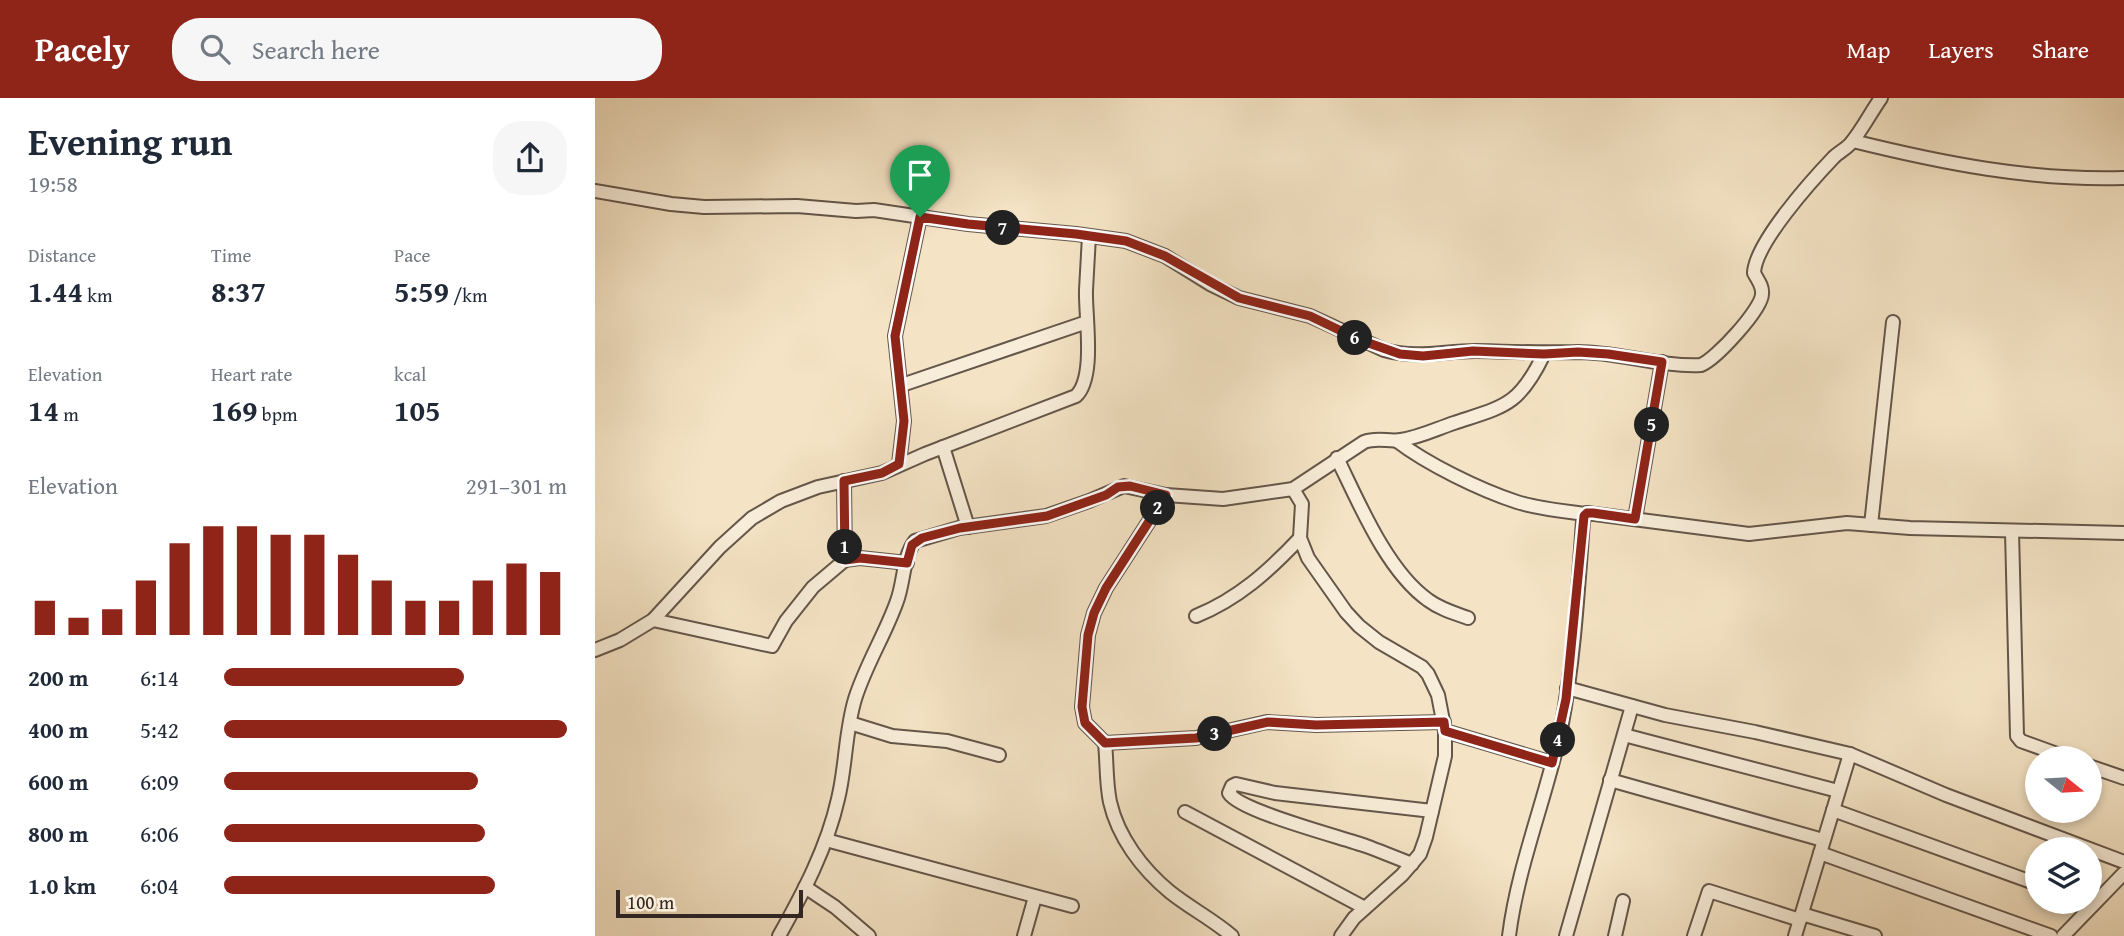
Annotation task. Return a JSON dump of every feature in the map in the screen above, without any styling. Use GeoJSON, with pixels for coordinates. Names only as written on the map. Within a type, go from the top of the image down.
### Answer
{"type":"FeatureCollection","features":[{"type":"Feature","properties":{"kind":"street"},"geometry":{"type":"LineString","coordinates":[[595,191],[704,207],[797,206],[874,210],[968,224],[1089,236],[1139,245],[1165,256],[1239,298],[1310,316],[1392,352],[1423,356],[1473,351],[1608,354],[1701,365],[1718,355],[1761,300],[1761,287],[1754,273],[1761,249],[1781,220],[1835,157],[1853,141],[1881,98]]}},
{"type":"Feature","properties":{"kind":"street"},"geometry":{"type":"LineString","coordinates":[[1853,141],[1998,171],[2030,175],[2124,178]]}},
{"type":"Feature","properties":{"kind":"street"},"geometry":{"type":"LineString","coordinates":[[899,464],[904,421],[895,336],[920,217]]}},
{"type":"Feature","properties":{"kind":"street"},"geometry":{"type":"LineString","coordinates":[[595,650],[620,640],[653,620],[707,560],[752,518],[781,501],[818,487],[882,473],[1076,396],[1083,385],[1087,366],[1089,236]]}},
{"type":"Feature","properties":{"kind":"street"},"geometry":{"type":"LineString","coordinates":[[902,385],[1087,322]]}},
{"type":"Feature","properties":{"kind":"street"},"geometry":{"type":"LineString","coordinates":[[1871,525],[1893,322]]}},
{"type":"Feature","properties":{"kind":"street"},"geometry":{"type":"LineString","coordinates":[[779,936],[826,840],[839,797],[855,698],[898,599],[909,551],[915,541],[968,527],[1047,516],[1106,495],[1118,487],[1130,486],[1166,495],[1223,499],[1293,489],[1337,458],[1371,439],[1397,441],[1421,436],[1507,404],[1521,393],[1533,377],[1544,354]]}},
{"type":"Feature","properties":{"kind":"street"},"geometry":{"type":"LineString","coordinates":[[1635,519],[1662,362]]}},
{"type":"Feature","properties":{"kind":"street"},"geometry":{"type":"LineString","coordinates":[[1397,441],[1422,458],[1500,496],[1538,507],[1586,514],[1749,534],[1832,524],[2124,533]]}},
{"type":"Feature","properties":{"kind":"street"},"geometry":{"type":"LineString","coordinates":[[943,447],[968,527]]}},
{"type":"Feature","properties":{"kind":"street"},"geometry":{"type":"LineString","coordinates":[[1337,458],[1373,532],[1404,578],[1429,601],[1468,618]]}},
{"type":"Feature","properties":{"kind":"street"},"geometry":{"type":"LineString","coordinates":[[844,481],[845,560]]}},
{"type":"Feature","properties":{"kind":"street"},"geometry":{"type":"LineString","coordinates":[[1293,489],[1303,510],[1300,538],[1308,558],[1359,626],[1379,642],[1422,667],[1428,674],[1438,695],[1445,727],[1445,756],[1420,854],[1365,908],[1341,936]]}},
{"type":"Feature","properties":{"kind":"street"},"geometry":{"type":"LineString","coordinates":[[1166,495],[1106,588],[1094,613],[1088,635],[1082,707],[1085,723],[1105,743],[1110,801],[1124,838],[1146,869],[1168,891],[1232,936]]}},
{"type":"Feature","properties":{"kind":"street"},"geometry":{"type":"LineString","coordinates":[[1509,936],[1528,844],[1552,763],[1567,688],[1583,521],[1586,514]]}},
{"type":"Feature","properties":{"kind":"street"},"geometry":{"type":"LineString","coordinates":[[2012,531],[2017,736],[2021,741],[2035,746]]}},
{"type":"Feature","properties":{"kind":"street"},"geometry":{"type":"LineString","coordinates":[[1196,616],[1224,604],[1243,591],[1300,538]]}},
{"type":"Feature","properties":{"kind":"street"},"geometry":{"type":"LineString","coordinates":[[653,620],[772,646],[786,621],[813,587],[845,560],[860,558],[907,563]]}},
{"type":"Feature","properties":{"kind":"street"},"geometry":{"type":"LineString","coordinates":[[1567,688],[1632,706],[1850,754],[1946,795],[2124,862]]}},
{"type":"Feature","properties":{"kind":"street"},"geometry":{"type":"LineString","coordinates":[[1566,936],[1632,706]]}},
{"type":"Feature","properties":{"kind":"street"},"geometry":{"type":"LineString","coordinates":[[1105,743],[1196,738],[1268,722],[1445,727],[1552,763]]}},
{"type":"Feature","properties":{"kind":"street"},"geometry":{"type":"LineString","coordinates":[[850,723],[892,736],[947,741],[999,754]]}},
{"type":"Feature","properties":{"kind":"street"},"geometry":{"type":"LineString","coordinates":[[1624,735],[1838,791]]}},
{"type":"Feature","properties":{"kind":"street"},"geometry":{"type":"LineString","coordinates":[[1795,936],[1850,754]]}},
{"type":"Feature","properties":{"kind":"street"},"geometry":{"type":"LineString","coordinates":[[2102,770],[2124,778]]}},
{"type":"Feature","properties":{"kind":"street"},"geometry":{"type":"LineString","coordinates":[[1610,780],[1822,846],[2051,936]]}},
{"type":"Feature","properties":{"kind":"street"},"geometry":{"type":"LineString","coordinates":[[1412,864],[1273,816],[1234,799],[1229,794],[1230,789],[1236,784],[1275,793],[1432,811]]}},
{"type":"Feature","properties":{"kind":"street"},"geometry":{"type":"LineString","coordinates":[[1833,810],[2025,880]]}},
{"type":"Feature","properties":{"kind":"street"},"geometry":{"type":"LineString","coordinates":[[1185,812],[1365,908]]}},
{"type":"Feature","properties":{"kind":"street"},"geometry":{"type":"LineString","coordinates":[[826,840],[1072,906]]}},
{"type":"Feature","properties":{"kind":"street"},"geometry":{"type":"LineString","coordinates":[[2102,892],[2124,873]]}},
{"type":"Feature","properties":{"kind":"street"},"geometry":{"type":"LineString","coordinates":[[805,887],[835,907],[869,936]]}},
{"type":"Feature","properties":{"kind":"street"},"geometry":{"type":"LineString","coordinates":[[1694,936],[1709,891],[1875,936]]}},
{"type":"Feature","properties":{"kind":"street"},"geometry":{"type":"LineString","coordinates":[[1024,936],[1035,897]]}},
{"type":"Feature","properties":{"kind":"street"},"geometry":{"type":"LineString","coordinates":[[1615,936],[1623,901]]}},
{"type":"Feature","properties":{"kind":"street"},"geometry":{"type":"LineString","coordinates":[[2063,936],[2081,914]]}},
{"type":"Feature","properties":{"kind":"route"},"geometry":{"type":"LineString","coordinates":[[920,217],[1126,241],[1165,256],[1210,284],[1239,298],[1296,311],[1384,350],[1400,354],[1423,356],[1473,351],[1544,354],[1578,352],[1662,362],[1635,519],[1593,513],[1584,516],[1566,699],[1552,763],[1445,731],[1444,722],[1305,725],[1268,722],[1196,738],[1105,743],[1103,738],[1088,728],[1082,707],[1088,635],[1094,613],[1106,588],[1166,495],[1130,486],[1118,487],[1106,495],[1047,516],[960,528],[922,538],[912,545],[907,563],[860,558],[845,560],[844,481],[882,473],[899,464],[904,421],[895,336],[920,217]]}}]}
